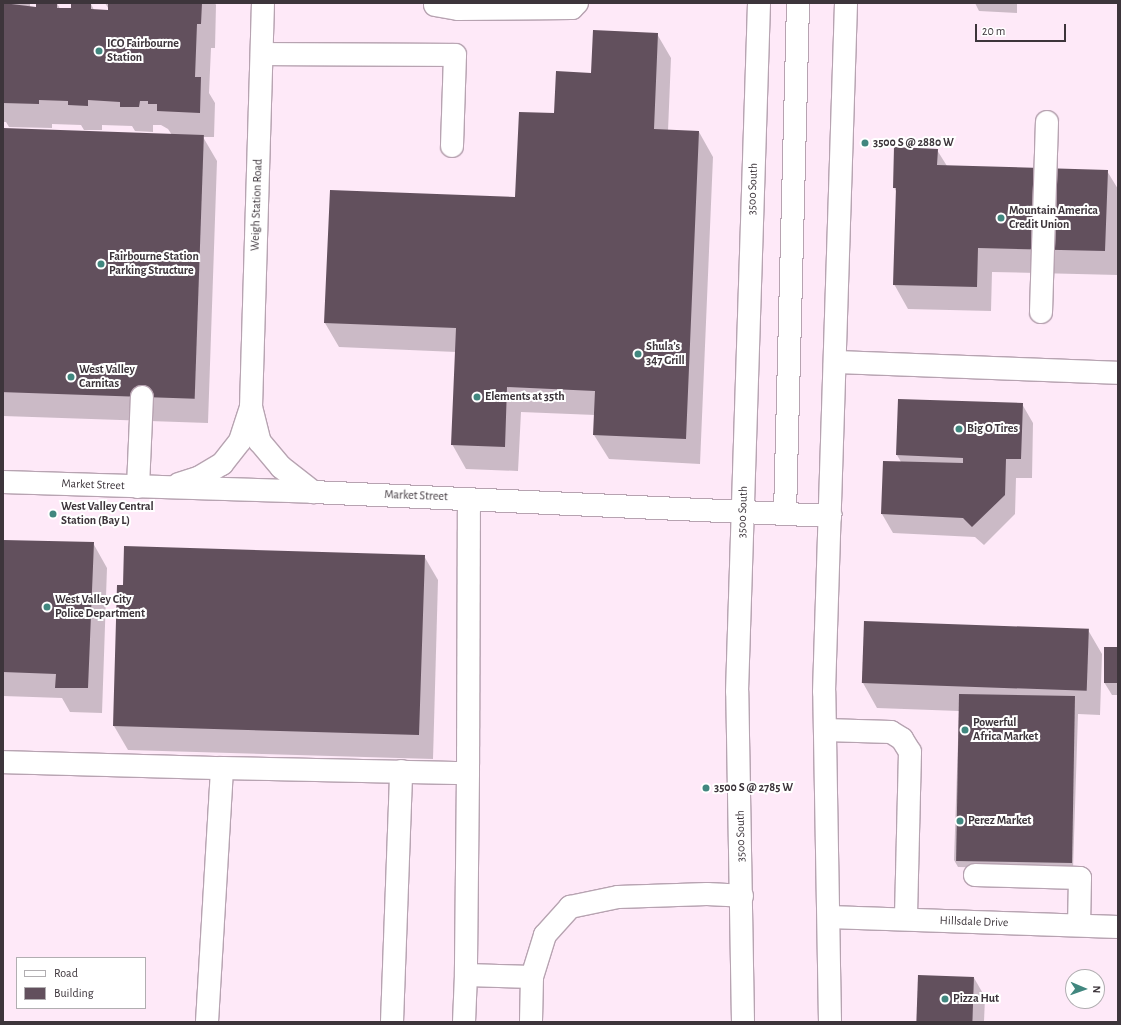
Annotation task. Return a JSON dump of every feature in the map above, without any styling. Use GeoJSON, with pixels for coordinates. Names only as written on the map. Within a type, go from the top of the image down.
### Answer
{"type":"FeatureCollection","features":[{"type":"Feature","properties":{"kind":"main road","name":"Weigh Station Road"},"geometry":{"type":"LineString","coordinates":[[169,487],[200,477],[222,464],[240,441],[251,406],[263,3]]}},
{"type":"Feature","properties":{"kind":"main road"},"geometry":{"type":"LineString","coordinates":[[435,5],[458,8],[572,8],[577,3]]}},
{"type":"Feature","properties":{"kind":"main road","name":"3500 South"},"geometry":{"type":"LineString","coordinates":[[743,1022],[742,896],[737,692],[759,3]]}},
{"type":"Feature","properties":{"kind":"main road"},"geometry":{"type":"LineString","coordinates":[[785,514],[798,3]]}},
{"type":"Feature","properties":{"kind":"main road"},"geometry":{"type":"LineString","coordinates":[[830,1022],[825,730],[834,362],[846,3]]}},
{"type":"Feature","properties":{"kind":"main road"},"geometry":{"type":"LineString","coordinates":[[262,54],[455,55],[452,146]]}},
{"type":"Feature","properties":{"kind":"main road"},"geometry":{"type":"LineString","coordinates":[[1041,312],[1047,122]]}},
{"type":"Feature","properties":{"kind":"main road"},"geometry":{"type":"LineString","coordinates":[[834,362],[1118,373]]}},
{"type":"Feature","properties":{"kind":"main road"},"geometry":{"type":"LineString","coordinates":[[138,487],[142,397]]}},
{"type":"Feature","properties":{"kind":"main road","name":"Weigh Station Road"},"geometry":{"type":"LineString","coordinates":[[251,406],[260,442],[281,467],[313,492]]}},
{"type":"Feature","properties":{"kind":"main road","name":"Market Street"},"geometry":{"type":"LineString","coordinates":[[3,482],[313,492],[830,516]]}},
{"type":"Feature","properties":{"kind":"main road"},"geometry":{"type":"LineString","coordinates":[[464,1022],[466,975],[468,773],[469,499]]}},
{"type":"Feature","properties":{"kind":"main road"},"geometry":{"type":"LineString","coordinates":[[825,730],[890,732],[902,739],[910,752],[906,919]]}},
{"type":"Feature","properties":{"kind":"main road"},"geometry":{"type":"LineString","coordinates":[[3,762],[468,773]]}},
{"type":"Feature","properties":{"kind":"main road"},"geometry":{"type":"LineString","coordinates":[[208,1022],[222,768]]}},
{"type":"Feature","properties":{"kind":"main road"},"geometry":{"type":"LineString","coordinates":[[392,1022],[401,772]]}},
{"type":"Feature","properties":{"kind":"main road"},"geometry":{"type":"LineString","coordinates":[[975,875],[1080,878],[1079,926]]}},
{"type":"Feature","properties":{"kind":"main road"},"geometry":{"type":"LineString","coordinates":[[531,1022],[532,977],[545,935],[570,907],[618,897],[707,894],[742,896]]}},
{"type":"Feature","properties":{"kind":"main road","name":"Hillsdale Drive"},"geometry":{"type":"LineString","coordinates":[[829,917],[1118,927]]}},
{"type":"Feature","properties":{"kind":"main road"},"geometry":{"type":"LineString","coordinates":[[466,975],[532,977]]}},
{"type":"Feature","properties":{"kind":"building","name":"ICO Fairbourne Station"},"geometry":{"type":"Polygon","coordinates":[[[3,3],[36,7],[36,3],[57,3],[57,8],[71,8],[71,3],[91,3],[91,9],[108,10],[108,3],[202,3],[201,24],[197,24],[195,77],[201,77],[200,113],[157,111],[157,104],[148,104],[148,101],[140,101],[139,107],[120,107],[120,102],[88,100],[88,106],[68,105],[68,101],[39,100],[39,104],[3,103],[3,3]]]}},
{"type":"Feature","properties":{"kind":"building"},"geometry":{"type":"Polygon","coordinates":[[[593,30],[658,33],[654,129],[699,131],[686,439],[593,435],[595,391],[507,387],[505,447],[451,445],[456,328],[324,323],[330,190],[515,197],[519,112],[554,113],[556,71],[591,73],[593,30]]]}},
{"type":"Feature","properties":{"kind":"building","name":"Fairbourne Station Parking Structure"},"geometry":{"type":"Polygon","coordinates":[[[3,128],[204,135],[195,399],[3,392],[3,128]]]}},
{"type":"Feature","properties":{"kind":"building","name":"Mountain America Credit Union"},"geometry":{"type":"Polygon","coordinates":[[[894,147],[938,149],[937,165],[1108,170],[1105,251],[978,248],[977,287],[893,285],[896,188],[893,188],[894,147]]]}},
{"type":"Feature","properties":{"kind":"building"},"geometry":{"type":"Polygon","coordinates":[[[898,399],[1023,403],[1021,459],[1006,459],[1005,495],[972,527],[963,518],[881,514],[883,461],[963,463],[963,458],[896,455],[898,399]]]}},
{"type":"Feature","properties":{"kind":"building","name":"West Valley City Police Department"},"geometry":{"type":"Polygon","coordinates":[[[3,540],[94,542],[88,688],[55,688],[56,674],[3,672],[3,540]]]}},
{"type":"Feature","properties":{"kind":"building"},"geometry":{"type":"Polygon","coordinates":[[[124,546],[425,555],[419,735],[113,726],[117,585],[123,585],[124,546]]]}},
{"type":"Feature","properties":{"kind":"building"},"geometry":{"type":"Polygon","coordinates":[[[864,621],[1089,629],[1087,691],[862,683],[864,621]]]}},
{"type":"Feature","properties":{"kind":"building"},"geometry":{"type":"Polygon","coordinates":[[[1104,647],[1118,647],[1118,683],[1104,683],[1104,647]]]}},
{"type":"Feature","properties":{"kind":"building"},"geometry":{"type":"Polygon","coordinates":[[[959,694],[1075,696],[1072,863],[956,861],[959,694]]]}},
{"type":"Feature","properties":{"kind":"building","name":"Pizza Hut"},"geometry":{"type":"Polygon","coordinates":[[[918,975],[974,977],[972,1022],[916,1022],[918,975]]]}},
{"type":"Feature","properties":{"kind":"place","name":"ICO Fairbourne Station"},"geometry":{"type":"Point","coordinates":[99,51]}},
{"type":"Feature","properties":{"kind":"place","name":"3500 S @ 2880 W"},"geometry":{"type":"Point","coordinates":[865,143]}},
{"type":"Feature","properties":{"kind":"place","name":"Mountain America Credit Union"},"geometry":{"type":"Point","coordinates":[1001,218]}},
{"type":"Feature","properties":{"kind":"place","name":"Fairbourne Station Parking Structure"},"geometry":{"type":"Point","coordinates":[101,264]}},
{"type":"Feature","properties":{"kind":"place","name":"Shula’s 347 Grill"},"geometry":{"type":"Point","coordinates":[638,354]}},
{"type":"Feature","properties":{"kind":"place","name":"West Valley Carnitas"},"geometry":{"type":"Point","coordinates":[71,377]}},
{"type":"Feature","properties":{"kind":"place","name":"Elements at 35th"},"geometry":{"type":"Point","coordinates":[477,397]}},
{"type":"Feature","properties":{"kind":"place","name":"Big O Tires"},"geometry":{"type":"Point","coordinates":[959,429]}},
{"type":"Feature","properties":{"kind":"place","name":"West Valley Central Station (Bay L)"},"geometry":{"type":"Point","coordinates":[53,514]}},
{"type":"Feature","properties":{"kind":"place","name":"West Valley City Police Department"},"geometry":{"type":"Point","coordinates":[47,607]}},
{"type":"Feature","properties":{"kind":"place","name":"Powerful Africa Market"},"geometry":{"type":"Point","coordinates":[965,730]}},
{"type":"Feature","properties":{"kind":"place","name":"3500 S @ 2785 W"},"geometry":{"type":"Point","coordinates":[706,788]}},
{"type":"Feature","properties":{"kind":"place","name":"Perez Market"},"geometry":{"type":"Point","coordinates":[960,821]}},
{"type":"Feature","properties":{"kind":"place","name":"Pizza Hut"},"geometry":{"type":"Point","coordinates":[945,999]}}]}
